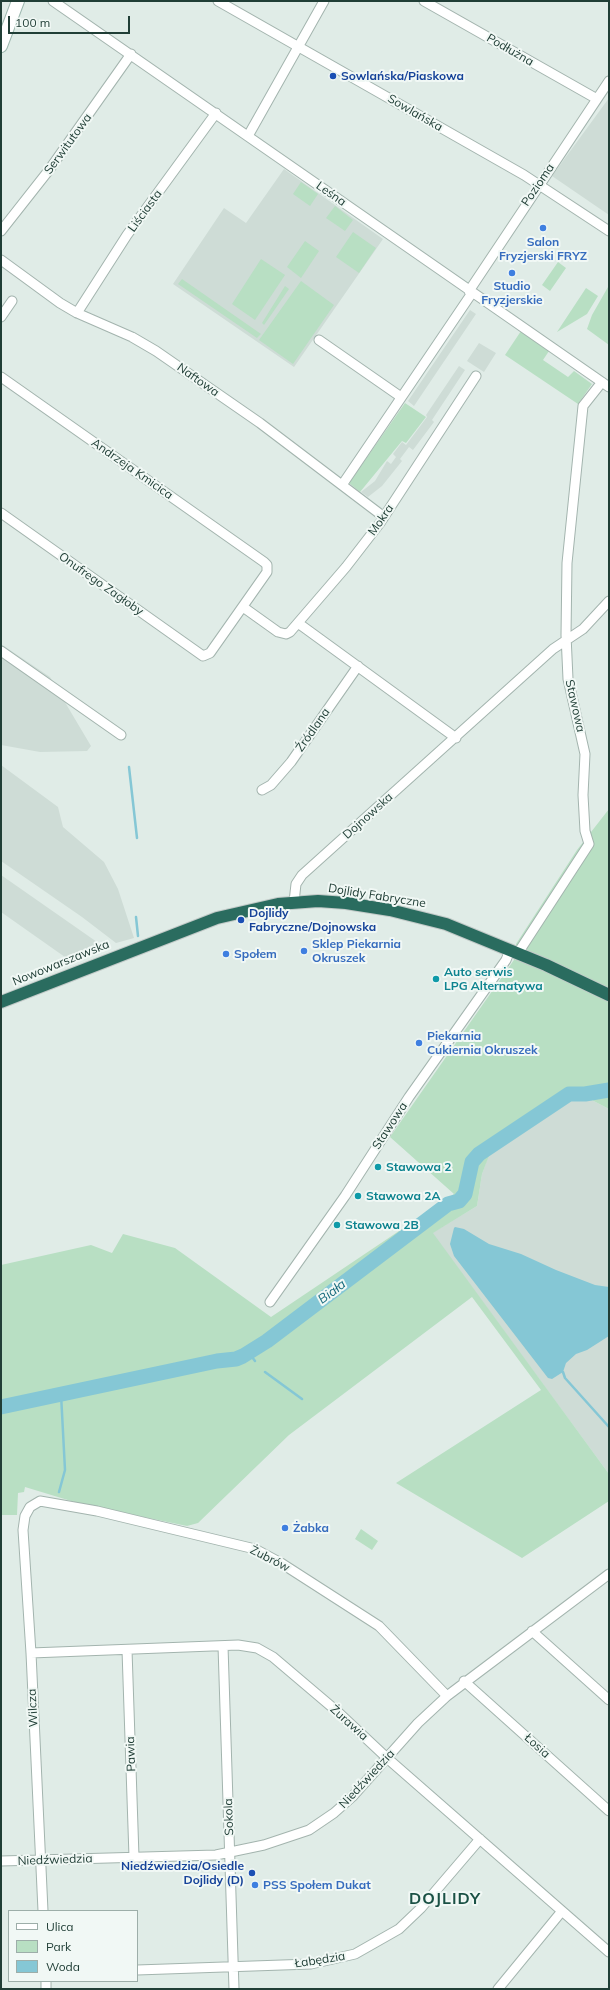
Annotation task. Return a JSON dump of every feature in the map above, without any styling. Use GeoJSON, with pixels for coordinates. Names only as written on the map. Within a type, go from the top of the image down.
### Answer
{"type":"FeatureCollection","features":[{"type":"Feature","properties":{"kind":"highway","name":"Dojlidy Fabryczne"},"geometry":{"type":"LineString","coordinates":[[132,950],[228,915],[294,902],[336,902],[411,914],[456,927],[609,995]]}},
{"type":"Feature","properties":{"kind":"highway","name":"Nowowarszawska"},"geometry":{"type":"LineString","coordinates":[[1,1002],[132,950]]}},
{"type":"Feature","properties":{"kind":"street"},"geometry":{"type":"LineString","coordinates":[[1,46],[18,1]]}},
{"type":"Feature","properties":{"kind":"street","name":"Leśna"},"geometry":{"type":"LineString","coordinates":[[53,1],[216,113],[470,292],[605,384]]}},
{"type":"Feature","properties":{"kind":"street","name":"Sowlańska"},"geometry":{"type":"LineString","coordinates":[[218,1],[539,184],[609,230]]}},
{"type":"Feature","properties":{"kind":"street"},"geometry":{"type":"LineString","coordinates":[[248,136],[324,1]]}},
{"type":"Feature","properties":{"kind":"street","name":"Podłużna"},"geometry":{"type":"LineString","coordinates":[[424,1],[597,99]]}},
{"type":"Feature","properties":{"kind":"street","name":"Serwitutowa"},"geometry":{"type":"LineString","coordinates":[[1,231],[49,170],[131,54]]}},
{"type":"Feature","properties":{"kind":"street","name":"Pozioma"},"geometry":{"type":"LineString","coordinates":[[342,485],[470,292],[539,184],[609,81]]}},
{"type":"Feature","properties":{"kind":"street","name":"Liściasta"},"geometry":{"type":"LineString","coordinates":[[77,313],[128,235],[216,113]]}},
{"type":"Feature","properties":{"kind":"street","name":"Naftowa"},"geometry":{"type":"LineString","coordinates":[[1,260],[77,313],[132,337],[156,350],[260,423],[384,517]]}},
{"type":"Feature","properties":{"kind":"street"},"geometry":{"type":"LineString","coordinates":[[1,316],[12,301]]}},
{"type":"Feature","properties":{"kind":"street"},"geometry":{"type":"LineString","coordinates":[[319,340],[401,397]]}},
{"type":"Feature","properties":{"kind":"street","name":"Mokra"},"geometry":{"type":"LineString","coordinates":[[243,607],[278,632],[286,634],[290,632],[346,567],[384,517],[476,376]]}},
{"type":"Feature","properties":{"kind":"street","name":"Andrzeja Kmicica"},"geometry":{"type":"LineString","coordinates":[[1,377],[264,562],[267,565],[267,572],[243,607]]}},
{"type":"Feature","properties":{"kind":"street","name":"Stawowa"},"geometry":{"type":"LineString","coordinates":[[270,1302],[345,1196],[409,1097],[506,960],[514,952],[588,844],[585,830],[583,795],[585,754],[568,678],[566,635],[567,563],[583,406],[605,384]]}},
{"type":"Feature","properties":{"kind":"street","name":"Onufrego Zagłoby"},"geometry":{"type":"LineString","coordinates":[[1,513],[201,655],[210,653],[243,607]]}},
{"type":"Feature","properties":{"kind":"street","name":"Dojnowska"},"geometry":{"type":"LineString","coordinates":[[294,902],[296,884],[302,875],[456,738],[553,649],[582,629],[609,601]]}},
{"type":"Feature","properties":{"kind":"street"},"geometry":{"type":"LineString","coordinates":[[298,623],[456,738]]}},
{"type":"Feature","properties":{"kind":"street"},"geometry":{"type":"LineString","coordinates":[[1,651],[121,735]]}},
{"type":"Feature","properties":{"kind":"street","name":"Źródlana"},"geometry":{"type":"LineString","coordinates":[[262,790],[271,784],[291,762],[358,666]]}},
{"type":"Feature","properties":{"kind":"street","name":"Żubrów"},"geometry":{"type":"LineString","coordinates":[[30,1507],[40,1501],[96,1511],[255,1549],[281,1562],[378,1626],[447,1696]]}},
{"type":"Feature","properties":{"kind":"street","name":"Wilcza"},"geometry":{"type":"LineString","coordinates":[[30,1507],[25,1516],[23,1530],[31,1653],[43,1910]]}},
{"type":"Feature","properties":{"kind":"street","name":"Niedźwiedzia"},"geometry":{"type":"LineString","coordinates":[[1,1861],[41,1861],[230,1854],[291,1837],[318,1825],[352,1797],[426,1715],[464,1681],[609,1574]]}},
{"type":"Feature","properties":{"kind":"street"},"geometry":{"type":"LineString","coordinates":[[532,1631],[609,1700]]}},
{"type":"Feature","properties":{"kind":"street","name":"Żurawia"},"geometry":{"type":"LineString","coordinates":[[31,1653],[238,1645],[257,1648],[272,1657],[609,1952]]}},
{"type":"Feature","properties":{"kind":"street","name":"Sokola"},"geometry":{"type":"LineString","coordinates":[[223,1646],[234,1989]]}},
{"type":"Feature","properties":{"kind":"street","name":"Pawia"},"geometry":{"type":"LineString","coordinates":[[127,1650],[134,1858]]}},
{"type":"Feature","properties":{"kind":"street","name":"Łosia"},"geometry":{"type":"LineString","coordinates":[[464,1681],[609,1811]]}},
{"type":"Feature","properties":{"kind":"street","name":"Łabędzia"},"geometry":{"type":"LineString","coordinates":[[138,1970],[311,1964],[355,1954],[402,1926],[421,1908],[480,1839]]}},
{"type":"Feature","properties":{"kind":"street"},"geometry":{"type":"LineString","coordinates":[[498,1989],[562,1912]]}},
{"type":"Feature","properties":{"kind":"shaded area"},"geometry":{"type":"Polygon","coordinates":[[[609,98],[609,215],[552,176],[609,98]]]}},
{"type":"Feature","properties":{"kind":"shaded area"},"geometry":{"type":"Polygon","coordinates":[[[284,169],[383,239],[294,367],[173,284],[224,208],[246,223],[284,169]]]}},
{"type":"Feature","properties":{"kind":"shaded area"},"geometry":{"type":"Polygon","coordinates":[[[470,310],[476,314],[414,406],[408,401],[470,310]]]}},
{"type":"Feature","properties":{"kind":"shaded area"},"geometry":{"type":"Polygon","coordinates":[[[479,343],[496,353],[484,372],[467,361],[479,343]]]}},
{"type":"Feature","properties":{"kind":"shaded area"},"geometry":{"type":"Polygon","coordinates":[[[459,366],[465,370],[432,420],[434,422],[413,450],[409,447],[400,459],[402,461],[382,486],[368,497],[361,492],[375,481],[387,461],[391,464],[396,457],[393,454],[402,442],[406,445],[427,417],[426,415],[459,366]]]}},
{"type":"Feature","properties":{"kind":"shaded area"},"geometry":{"type":"Polygon","coordinates":[[[1,644],[50,677],[91,746],[87,751],[40,752],[1,745],[1,644]]]}},
{"type":"Feature","properties":{"kind":"shaded area"},"geometry":{"type":"Polygon","coordinates":[[[1,765],[58,807],[63,827],[104,862],[118,889],[134,938],[116,943],[82,917],[1,861],[1,765]]]}},
{"type":"Feature","properties":{"kind":"shaded area"},"geometry":{"type":"Polygon","coordinates":[[[1,875],[107,949],[72,962],[1,912],[1,875]]]}},
{"type":"Feature","properties":{"kind":"shaded area"},"geometry":{"type":"Polygon","coordinates":[[[569,1096],[586,1097],[609,1109],[609,1474],[432,1233],[477,1206],[482,1174],[492,1145],[569,1096]]]}},
{"type":"Feature","properties":{"kind":"green space"},"geometry":{"type":"Polygon","coordinates":[[[301,182],[318,194],[310,206],[293,194],[301,182]]]}},
{"type":"Feature","properties":{"kind":"green space"},"geometry":{"type":"Polygon","coordinates":[[[335,206],[353,220],[345,231],[326,218],[335,206]]]}},
{"type":"Feature","properties":{"kind":"green space"},"geometry":{"type":"Polygon","coordinates":[[[353,232],[376,248],[359,273],[336,257],[353,232]]]}},
{"type":"Feature","properties":{"kind":"green space"},"geometry":{"type":"Polygon","coordinates":[[[305,241],[319,251],[301,278],[287,267],[305,241]]]}},
{"type":"Feature","properties":{"kind":"green space"},"geometry":{"type":"Polygon","coordinates":[[[261,259],[285,275],[255,320],[232,304],[261,259]]]}},
{"type":"Feature","properties":{"kind":"green space"},"geometry":{"type":"Polygon","coordinates":[[[558,262],[566,268],[550,291],[542,285],[558,262]]]}},
{"type":"Feature","properties":{"kind":"green space"},"geometry":{"type":"Polygon","coordinates":[[[182,279],[261,334],[257,338],[178,284],[182,279]]]}},
{"type":"Feature","properties":{"kind":"green space"},"geometry":{"type":"Polygon","coordinates":[[[301,281],[334,305],[293,364],[259,340],[301,281]]]}},
{"type":"Feature","properties":{"kind":"green space"},"geometry":{"type":"Polygon","coordinates":[[[285,286],[289,289],[264,325],[262,323],[285,286]]]}},
{"type":"Feature","properties":{"kind":"green space"},"geometry":{"type":"Polygon","coordinates":[[[608,287],[609,345],[587,329],[592,315],[608,287]]]}},
{"type":"Feature","properties":{"kind":"green space"},"geometry":{"type":"Polygon","coordinates":[[[586,288],[598,296],[587,314],[557,332],[586,288]]]}},
{"type":"Feature","properties":{"kind":"green space"},"geometry":{"type":"Polygon","coordinates":[[[521,331],[549,351],[543,360],[568,377],[574,371],[592,384],[578,404],[505,355],[521,331]]]}},
{"type":"Feature","properties":{"kind":"green space"},"geometry":{"type":"Polygon","coordinates":[[[405,403],[426,417],[406,443],[402,441],[360,492],[349,483],[405,403]]]}},
{"type":"Feature","properties":{"kind":"green space"},"geometry":{"type":"Polygon","coordinates":[[[609,809],[609,1109],[586,1097],[569,1096],[493,1145],[482,1174],[477,1206],[433,1233],[609,1474],[609,1501],[522,1558],[396,1483],[541,1390],[472,1297],[289,1435],[198,1523],[187,1526],[81,1504],[25,1487],[24,1492],[18,1493],[17,1515],[1,1515],[1,1265],[91,1245],[112,1253],[123,1234],[175,1248],[271,1317],[454,1194],[390,1137],[516,957],[516,944],[577,850],[609,809]]]}},
{"type":"Feature","properties":{"kind":"green space"},"geometry":{"type":"Polygon","coordinates":[[[361,1529],[378,1541],[372,1550],[355,1539],[361,1529]]]}},
{"type":"Feature","properties":{"kind":"water"},"geometry":{"type":"Polygon","coordinates":[[[455,1227],[464,1229],[489,1244],[521,1254],[556,1270],[595,1285],[609,1287],[609,1336],[587,1350],[576,1354],[566,1363],[563,1372],[552,1379],[548,1378],[454,1256],[450,1244],[455,1227]]]}},
{"type":"Feature","properties":{"kind":"waterway"},"geometry":{"type":"LineString","coordinates":[[129,767],[137,838]]}},
{"type":"Feature","properties":{"kind":"waterway"},"geometry":{"type":"LineString","coordinates":[[136,917],[138,936]]}},
{"type":"Feature","properties":{"kind":"waterway","name":"Biała"},"geometry":{"type":"LineString","coordinates":[[1,1407],[217,1361],[236,1359],[243,1356],[267,1341],[448,1204],[459,1201],[465,1194],[472,1162],[479,1154],[569,1094],[585,1094],[609,1090]]}},
{"type":"Feature","properties":{"kind":"waterway"},"geometry":{"type":"LineString","coordinates":[[249,1353],[255,1361]]}},
{"type":"Feature","properties":{"kind":"waterway"},"geometry":{"type":"LineString","coordinates":[[265,1372],[302,1399]]}},
{"type":"Feature","properties":{"kind":"waterway"},"geometry":{"type":"LineString","coordinates":[[563,1372],[565,1378],[609,1427]]}},
{"type":"Feature","properties":{"kind":"waterway"},"geometry":{"type":"LineString","coordinates":[[59,1492],[65,1470],[61,1394]]}},
{"type":"Feature","properties":{"kind":"place","name":"Sowlańska/Piaskowa"},"geometry":{"type":"Point","coordinates":[333,76]}},
{"type":"Feature","properties":{"kind":"place","name":"Salon Fryzjerski FRYZ"},"geometry":{"type":"Point","coordinates":[543,228]}},
{"type":"Feature","properties":{"kind":"place","name":"Studio Fryzjerskie"},"geometry":{"type":"Point","coordinates":[512,273]}},
{"type":"Feature","properties":{"kind":"place","name":"Dojlidy Fabryczne/Dojnowska"},"geometry":{"type":"Point","coordinates":[241,920]}},
{"type":"Feature","properties":{"kind":"place","name":"Sklep Piekarnia Okruszek"},"geometry":{"type":"Point","coordinates":[304,951]}},
{"type":"Feature","properties":{"kind":"place","name":"Społem"},"geometry":{"type":"Point","coordinates":[226,954]}},
{"type":"Feature","properties":{"kind":"place","name":"Auto serwis LPG Alternatywa"},"geometry":{"type":"Point","coordinates":[436,979]}},
{"type":"Feature","properties":{"kind":"place","name":"Piekarnia Cukiernia Okruszek"},"geometry":{"type":"Point","coordinates":[419,1043]}},
{"type":"Feature","properties":{"kind":"place","name":"Stawowa 2"},"geometry":{"type":"Point","coordinates":[378,1167]}},
{"type":"Feature","properties":{"kind":"place","name":"Stawowa 2A"},"geometry":{"type":"Point","coordinates":[358,1196]}},
{"type":"Feature","properties":{"kind":"place","name":"Stawowa 2B"},"geometry":{"type":"Point","coordinates":[337,1225]}},
{"type":"Feature","properties":{"kind":"place","name":"Żabka"},"geometry":{"type":"Point","coordinates":[285,1528]}},
{"type":"Feature","properties":{"kind":"place","name":"Niedźwiedzia/Osiedle Dojlidy (D)"},"geometry":{"type":"Point","coordinates":[252,1873]}},
{"type":"Feature","properties":{"kind":"place","name":"PSS Społem Dukat"},"geometry":{"type":"Point","coordinates":[255,1885]}},
{"type":"Feature","properties":{"kind":"district","name":"DOJLIDY"},"geometry":{"type":"Point","coordinates":[445,1899]}}]}
